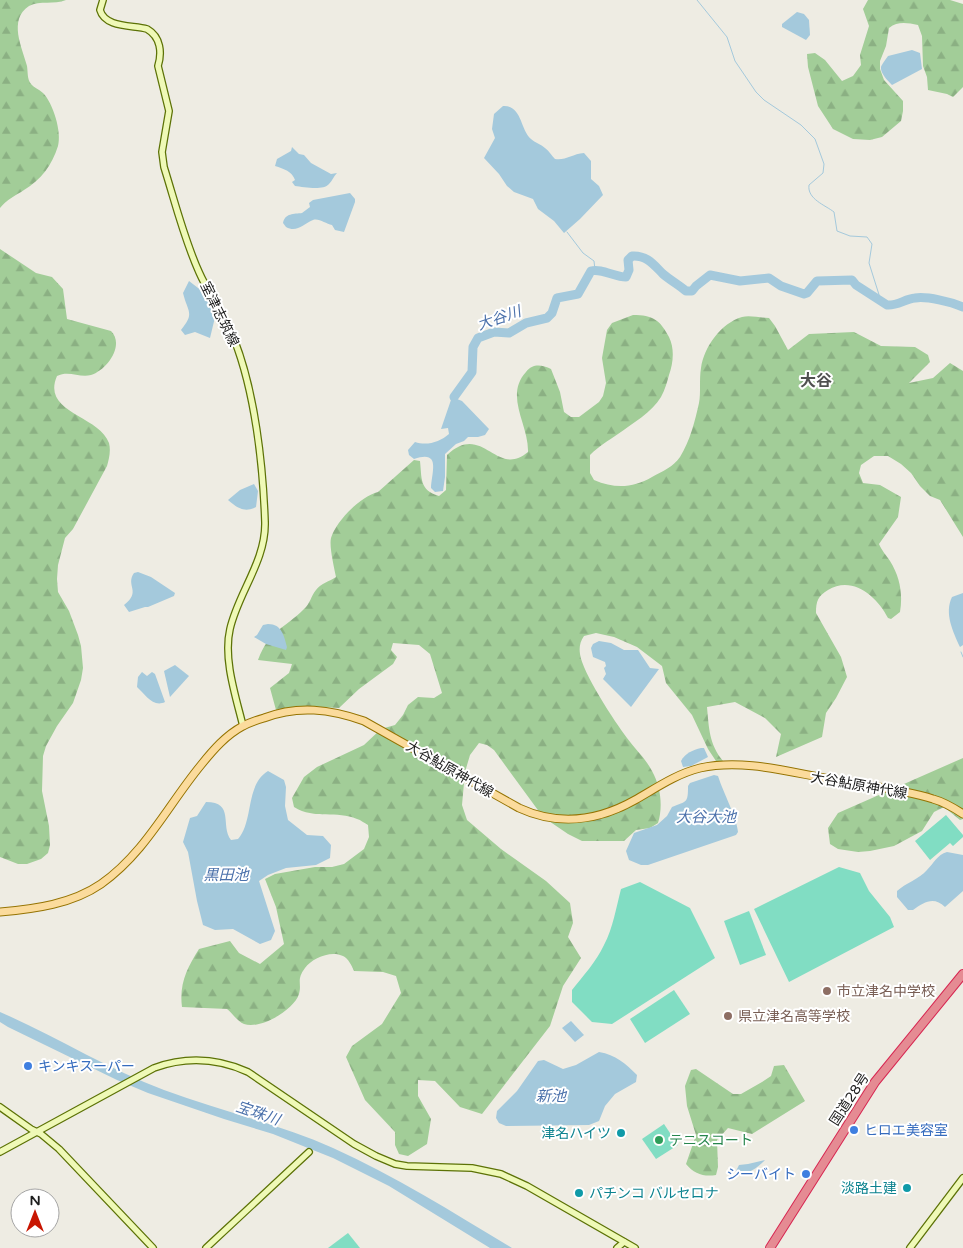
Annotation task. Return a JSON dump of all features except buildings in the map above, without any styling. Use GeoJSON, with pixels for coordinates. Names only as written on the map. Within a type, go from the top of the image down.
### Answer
{"type":"FeatureCollection","features":[{"type":"Feature","properties":{"kind":"highway","name":"国道28号"},"geometry":{"type":"LineString","coordinates":[[770,1248],[875,1082],[963,974]]}},
{"type":"Feature","properties":{"kind":"main road","name":"大谷鮎原神代線"},"geometry":{"type":"LineString","coordinates":[[0,912],[64,902],[91,890],[110,877],[135,854],[196,772],[226,738],[242,726],[283,711],[314,709],[338,712],[374,725],[519,808],[538,816],[557,820],[581,820],[602,815],[624,806],[682,774],[706,767],[729,765],[758,767],[918,795],[946,804],[963,814]]}},
{"type":"Feature","properties":{"kind":"street","name":"室津志筑線"},"geometry":{"type":"LineString","coordinates":[[103,0],[100,10],[105,19],[116,24],[148,29],[160,47],[161,56],[158,66],[169,111],[162,152],[164,167],[199,272],[234,339],[243,367],[254,419],[265,534],[260,556],[230,628],[228,645],[230,669],[242,726]]}},
{"type":"Feature","properties":{"kind":"street"},"geometry":{"type":"LineString","coordinates":[[0,1152],[139,1075],[165,1064],[188,1060],[211,1060],[235,1066],[260,1079],[354,1144],[376,1156],[395,1164],[407,1166],[472,1168],[501,1174],[527,1186],[635,1248]]}},
{"type":"Feature","properties":{"kind":"street"},"geometry":{"type":"LineString","coordinates":[[0,1106],[37,1132],[68,1158],[153,1248]]}},
{"type":"Feature","properties":{"kind":"street"},"geometry":{"type":"LineString","coordinates":[[206,1248],[309,1152]]}},
{"type":"Feature","properties":{"kind":"street"},"geometry":{"type":"LineString","coordinates":[[910,1248],[963,1178]]}},
{"type":"Feature","properties":{"kind":"street"},"geometry":{"type":"LineString","coordinates":[[617,1248],[624,1242]]}},
{"type":"Feature","properties":{"kind":"green space"},"geometry":{"type":"Polygon","coordinates":[[[0,0],[66,0],[33,4],[23,12],[19,19],[18,34],[29,80],[32,85],[43,93],[50,104],[58,126],[59,140],[53,159],[41,177],[8,200],[0,208],[0,0]]]}},
{"type":"Feature","properties":{"kind":"green space"},"geometry":{"type":"Polygon","coordinates":[[[868,0],[950,0],[963,4],[963,87],[953,97],[928,90],[927,77],[923,66],[922,36],[918,25],[899,23],[889,28],[886,46],[880,61],[880,69],[884,80],[903,101],[903,111],[901,121],[882,137],[870,140],[853,139],[833,129],[818,106],[808,67],[807,54],[815,53],[825,60],[842,81],[853,76],[861,65],[860,55],[869,26],[863,9],[868,0]]]}},
{"type":"Feature","properties":{"kind":"green space"},"geometry":{"type":"Polygon","coordinates":[[[0,249],[36,273],[52,277],[63,289],[67,319],[111,331],[116,343],[112,356],[103,368],[87,376],[61,374],[57,376],[54,388],[57,398],[64,406],[103,434],[109,443],[110,452],[107,466],[73,529],[65,538],[58,565],[58,592],[69,611],[78,635],[83,668],[73,703],[57,726],[46,746],[43,756],[42,791],[49,826],[50,845],[48,853],[41,859],[27,864],[18,864],[0,857],[0,249]]]}},
{"type":"Feature","properties":{"kind":"green space"},"geometry":{"type":"Polygon","coordinates":[[[633,315],[651,317],[662,326],[672,346],[672,366],[666,386],[652,408],[590,455],[590,473],[594,480],[609,485],[631,485],[645,481],[674,464],[684,451],[694,424],[700,399],[701,368],[710,344],[721,330],[734,320],[745,316],[769,318],[788,350],[809,334],[854,332],[881,346],[915,347],[928,355],[930,362],[909,383],[933,378],[950,363],[963,371],[963,537],[940,500],[930,496],[901,464],[888,456],[874,456],[861,465],[859,473],[863,483],[880,485],[901,497],[898,517],[879,544],[890,561],[898,579],[901,592],[900,612],[891,619],[888,618],[871,596],[855,586],[837,586],[822,594],[817,602],[816,613],[841,657],[847,677],[826,713],[822,737],[776,757],[781,734],[765,718],[735,702],[707,707],[712,742],[723,761],[716,761],[708,749],[692,715],[666,683],[662,666],[637,647],[614,637],[596,633],[584,636],[580,651],[586,672],[615,721],[650,767],[659,790],[660,810],[658,823],[650,828],[636,830],[624,841],[582,841],[568,834],[543,817],[494,750],[487,745],[479,743],[470,755],[465,772],[462,805],[467,820],[501,849],[546,881],[570,903],[573,923],[568,937],[581,958],[563,986],[550,1026],[482,1114],[460,1107],[435,1081],[418,1080],[418,1096],[431,1119],[427,1144],[408,1156],[399,1154],[395,1145],[395,1132],[365,1100],[346,1057],[352,1046],[382,1024],[401,993],[396,976],[383,972],[354,971],[350,962],[345,957],[333,954],[317,958],[308,964],[301,976],[300,990],[296,1000],[284,1012],[259,1024],[244,1024],[227,1009],[182,1007],[181,999],[185,976],[199,949],[230,941],[239,953],[260,964],[284,944],[276,907],[265,879],[275,874],[344,864],[364,849],[369,837],[368,825],[349,816],[310,813],[294,807],[292,798],[304,777],[317,767],[364,745],[381,729],[395,725],[408,705],[418,697],[434,698],[442,693],[430,654],[419,645],[393,643],[391,650],[397,657],[393,664],[359,689],[339,708],[304,706],[276,710],[270,688],[289,673],[292,664],[258,660],[272,636],[306,607],[318,588],[336,577],[331,551],[331,538],[338,524],[350,510],[364,498],[378,492],[414,460],[420,461],[425,487],[439,496],[446,490],[447,455],[460,446],[470,444],[480,446],[507,459],[517,458],[528,452],[517,401],[517,391],[520,381],[532,367],[541,366],[551,369],[560,392],[564,412],[571,417],[579,417],[599,402],[603,396],[606,383],[602,358],[607,330],[612,323],[633,315]]]}},
{"type":"Feature","properties":{"kind":"green space"},"geometry":{"type":"Polygon","coordinates":[[[963,758],[963,819],[960,820],[944,807],[934,812],[922,831],[894,846],[858,852],[838,849],[830,844],[828,828],[838,813],[963,758]]]}},
{"type":"Feature","properties":{"kind":"green space"},"geometry":{"type":"Polygon","coordinates":[[[946,815],[963,837],[953,846],[950,843],[930,860],[915,841],[946,815]]]}},
{"type":"Feature","properties":{"kind":"green space"},"geometry":{"type":"Polygon","coordinates":[[[839,867],[860,873],[869,891],[890,917],[894,927],[789,982],[754,909],[839,867]]]}},
{"type":"Feature","properties":{"kind":"green space"},"geometry":{"type":"Polygon","coordinates":[[[640,882],[690,908],[715,958],[612,1024],[592,1022],[572,1002],[572,990],[604,945],[612,925],[621,889],[640,882]]]}},
{"type":"Feature","properties":{"kind":"green space"},"geometry":{"type":"Polygon","coordinates":[[[749,911],[766,955],[740,965],[724,921],[749,911]]]}},
{"type":"Feature","properties":{"kind":"green space"},"geometry":{"type":"Polygon","coordinates":[[[674,990],[690,1014],[645,1043],[630,1019],[674,990]]]}},
{"type":"Feature","properties":{"kind":"green space"},"geometry":{"type":"Polygon","coordinates":[[[784,1065],[805,1101],[752,1134],[728,1128],[717,1140],[718,1167],[716,1175],[707,1176],[692,1170],[686,1164],[696,1135],[687,1106],[685,1086],[691,1070],[696,1069],[733,1094],[741,1094],[771,1076],[774,1066],[784,1065]]]}},
{"type":"Feature","properties":{"kind":"green space","name":"テニスコート"},"geometry":{"type":"Polygon","coordinates":[[[664,1124],[678,1145],[656,1159],[642,1139],[664,1124]]]}},
{"type":"Feature","properties":{"kind":"green space"},"geometry":{"type":"Polygon","coordinates":[[[348,1233],[360,1248],[328,1248],[348,1233]]]}},
{"type":"Feature","properties":{"kind":"water"},"geometry":{"type":"Polygon","coordinates":[[[797,12],[804,14],[809,20],[810,35],[806,40],[782,27],[782,24],[797,12]]]}},
{"type":"Feature","properties":{"kind":"water"},"geometry":{"type":"Polygon","coordinates":[[[912,50],[920,53],[922,69],[892,85],[882,72],[882,64],[888,56],[912,50]]]}},
{"type":"Feature","properties":{"kind":"water"},"geometry":{"type":"Polygon","coordinates":[[[503,106],[514,109],[527,135],[548,151],[555,159],[584,153],[591,161],[591,179],[599,186],[603,195],[564,233],[554,221],[538,209],[533,199],[514,192],[507,186],[484,158],[495,138],[492,129],[494,114],[503,106]]]}},
{"type":"Feature","properties":{"kind":"water"},"geometry":{"type":"Polygon","coordinates":[[[292,147],[299,154],[304,155],[311,163],[331,174],[337,173],[329,184],[318,188],[295,186],[292,182],[295,180],[292,174],[275,166],[277,159],[291,151],[292,147]]]}},
{"type":"Feature","properties":{"kind":"water"},"geometry":{"type":"Polygon","coordinates":[[[350,193],[355,202],[344,232],[335,230],[332,225],[318,220],[313,220],[293,229],[286,227],[283,223],[286,217],[302,213],[310,207],[309,203],[313,200],[350,193]]]}},
{"type":"Feature","properties":{"kind":"water"},"geometry":{"type":"Polygon","coordinates":[[[189,281],[211,298],[217,309],[210,338],[195,332],[185,335],[181,330],[189,316],[183,293],[189,281]]]}},
{"type":"Feature","properties":{"kind":"water"},"geometry":{"type":"Polygon","coordinates":[[[452,397],[462,401],[489,429],[485,435],[468,437],[456,444],[445,454],[443,491],[435,492],[431,488],[432,460],[428,457],[414,459],[409,455],[408,450],[415,442],[424,444],[433,442],[449,434],[448,428],[441,429],[452,397]]]}},
{"type":"Feature","properties":{"kind":"water"},"geometry":{"type":"Polygon","coordinates":[[[254,484],[258,491],[256,507],[248,510],[241,509],[228,500],[240,490],[254,484]]]}},
{"type":"Feature","properties":{"kind":"water"},"geometry":{"type":"Polygon","coordinates":[[[138,572],[151,577],[175,593],[174,596],[148,607],[129,612],[124,605],[132,596],[132,578],[134,573],[138,572]]]}},
{"type":"Feature","properties":{"kind":"water"},"geometry":{"type":"Polygon","coordinates":[[[963,593],[963,645],[960,647],[950,622],[949,609],[952,597],[963,593]]]}},
{"type":"Feature","properties":{"kind":"water"},"geometry":{"type":"Polygon","coordinates":[[[263,625],[276,626],[282,631],[287,647],[286,650],[266,644],[254,637],[263,625]]]}},
{"type":"Feature","properties":{"kind":"water"},"geometry":{"type":"Polygon","coordinates":[[[599,641],[611,643],[624,650],[638,650],[650,668],[659,669],[631,707],[603,679],[606,674],[605,662],[593,657],[591,648],[593,644],[599,641]]]}},
{"type":"Feature","properties":{"kind":"water"},"geometry":{"type":"Polygon","coordinates":[[[175,665],[189,676],[170,697],[164,671],[175,665]]]}},
{"type":"Feature","properties":{"kind":"water"},"geometry":{"type":"Polygon","coordinates":[[[142,672],[147,676],[152,672],[155,674],[165,702],[153,702],[137,687],[138,677],[142,672]]]}},
{"type":"Feature","properties":{"kind":"water"},"geometry":{"type":"Polygon","coordinates":[[[704,748],[708,757],[691,766],[683,767],[681,761],[685,756],[704,748]]]}},
{"type":"Feature","properties":{"kind":"water","name":"黒田池"},"geometry":{"type":"Polygon","coordinates":[[[268,771],[284,780],[286,787],[285,806],[288,820],[307,835],[323,836],[331,845],[330,858],[316,865],[286,868],[268,875],[259,881],[275,931],[271,940],[260,944],[233,929],[215,930],[203,925],[188,852],[183,842],[190,818],[197,816],[206,802],[221,806],[224,810],[228,834],[231,840],[238,839],[246,823],[256,785],[268,771]]]}},
{"type":"Feature","properties":{"kind":"water","name":"大谷大池"},"geometry":{"type":"Polygon","coordinates":[[[714,775],[718,776],[733,812],[738,832],[736,835],[648,865],[641,865],[629,860],[626,851],[634,833],[657,825],[667,816],[672,807],[686,801],[690,783],[714,775]]]}},
{"type":"Feature","properties":{"kind":"water"},"geometry":{"type":"Polygon","coordinates":[[[947,852],[963,855],[963,891],[945,907],[937,902],[929,901],[913,910],[908,910],[897,897],[897,891],[920,876],[938,857],[947,852]]]}},
{"type":"Feature","properties":{"kind":"water","name":"宝珠川"},"geometry":{"type":"Polygon","coordinates":[[[0,1012],[143,1082],[185,1098],[313,1139],[333,1148],[402,1183],[512,1248],[490,1248],[389,1186],[333,1158],[273,1134],[148,1093],[117,1080],[8,1027],[0,1022],[0,1012]]]}},
{"type":"Feature","properties":{"kind":"water"},"geometry":{"type":"Polygon","coordinates":[[[571,1021],[584,1035],[575,1042],[562,1028],[571,1021]]]}},
{"type":"Feature","properties":{"kind":"water","name":"新池"},"geometry":{"type":"Polygon","coordinates":[[[599,1052],[620,1060],[637,1075],[636,1082],[615,1094],[605,1106],[599,1121],[589,1125],[506,1126],[499,1123],[496,1118],[497,1111],[517,1091],[538,1061],[544,1060],[563,1069],[576,1065],[599,1052]]]}},
{"type":"Feature","properties":{"kind":"water"},"geometry":{"type":"Polygon","coordinates":[[[765,1160],[753,1170],[737,1176],[736,1171],[739,1165],[765,1160]]]}},
{"type":"Feature","properties":{"kind":"waterway"},"geometry":{"type":"LineString","coordinates":[[697,0],[727,37],[735,61],[756,92],[764,100],[801,125],[815,139],[824,164],[823,173],[809,185],[809,190],[817,201],[834,212],[837,231],[850,236],[867,237],[872,244],[869,263],[881,301]]}},
{"type":"Feature","properties":{"kind":"waterway"},"geometry":{"type":"LineString","coordinates":[[567,232],[583,253],[594,261],[595,270]]}},
{"type":"Feature","properties":{"kind":"waterway","name":"大谷川"},"geometry":{"type":"LineString","coordinates":[[454,397],[472,372],[473,347],[478,338],[494,332],[509,333],[526,323],[547,318],[552,313],[557,298],[578,294],[591,271],[595,270],[626,277],[629,270],[628,260],[632,256],[642,257],[650,261],[663,274],[686,291],[692,291],[710,275],[740,281],[769,278],[781,286],[804,294],[817,281],[852,280],[856,285],[887,305],[911,299],[926,298],[963,307]]}},
{"type":"Feature","properties":{"kind":"waterway"},"geometry":{"type":"LineString","coordinates":[[961,652],[963,657]]}},
{"type":"Feature","properties":{"kind":"place","name":"市立津名中学校"},"geometry":{"type":"Point","coordinates":[827,991]}},
{"type":"Feature","properties":{"kind":"place","name":"県立津名高等学校"},"geometry":{"type":"Point","coordinates":[728,1016]}},
{"type":"Feature","properties":{"kind":"place","name":"キンキスーパー"},"geometry":{"type":"Point","coordinates":[28,1066]}},
{"type":"Feature","properties":{"kind":"place","name":"ヒロエ美容室"},"geometry":{"type":"Point","coordinates":[854,1130]}},
{"type":"Feature","properties":{"kind":"place","name":"津名ハイツ"},"geometry":{"type":"Point","coordinates":[621,1133]}},
{"type":"Feature","properties":{"kind":"place","name":"テニスコート"},"geometry":{"type":"Point","coordinates":[659,1140]}},
{"type":"Feature","properties":{"kind":"place","name":"シーバイト"},"geometry":{"type":"Point","coordinates":[806,1174]}},
{"type":"Feature","properties":{"kind":"place","name":"淡路土建"},"geometry":{"type":"Point","coordinates":[907,1188]}},
{"type":"Feature","properties":{"kind":"place","name":"パチンコ バルセロナ"},"geometry":{"type":"Point","coordinates":[579,1193]}},
{"type":"Feature","properties":{"kind":"district","name":"大谷"},"geometry":{"type":"Point","coordinates":[816,380]}}]}
